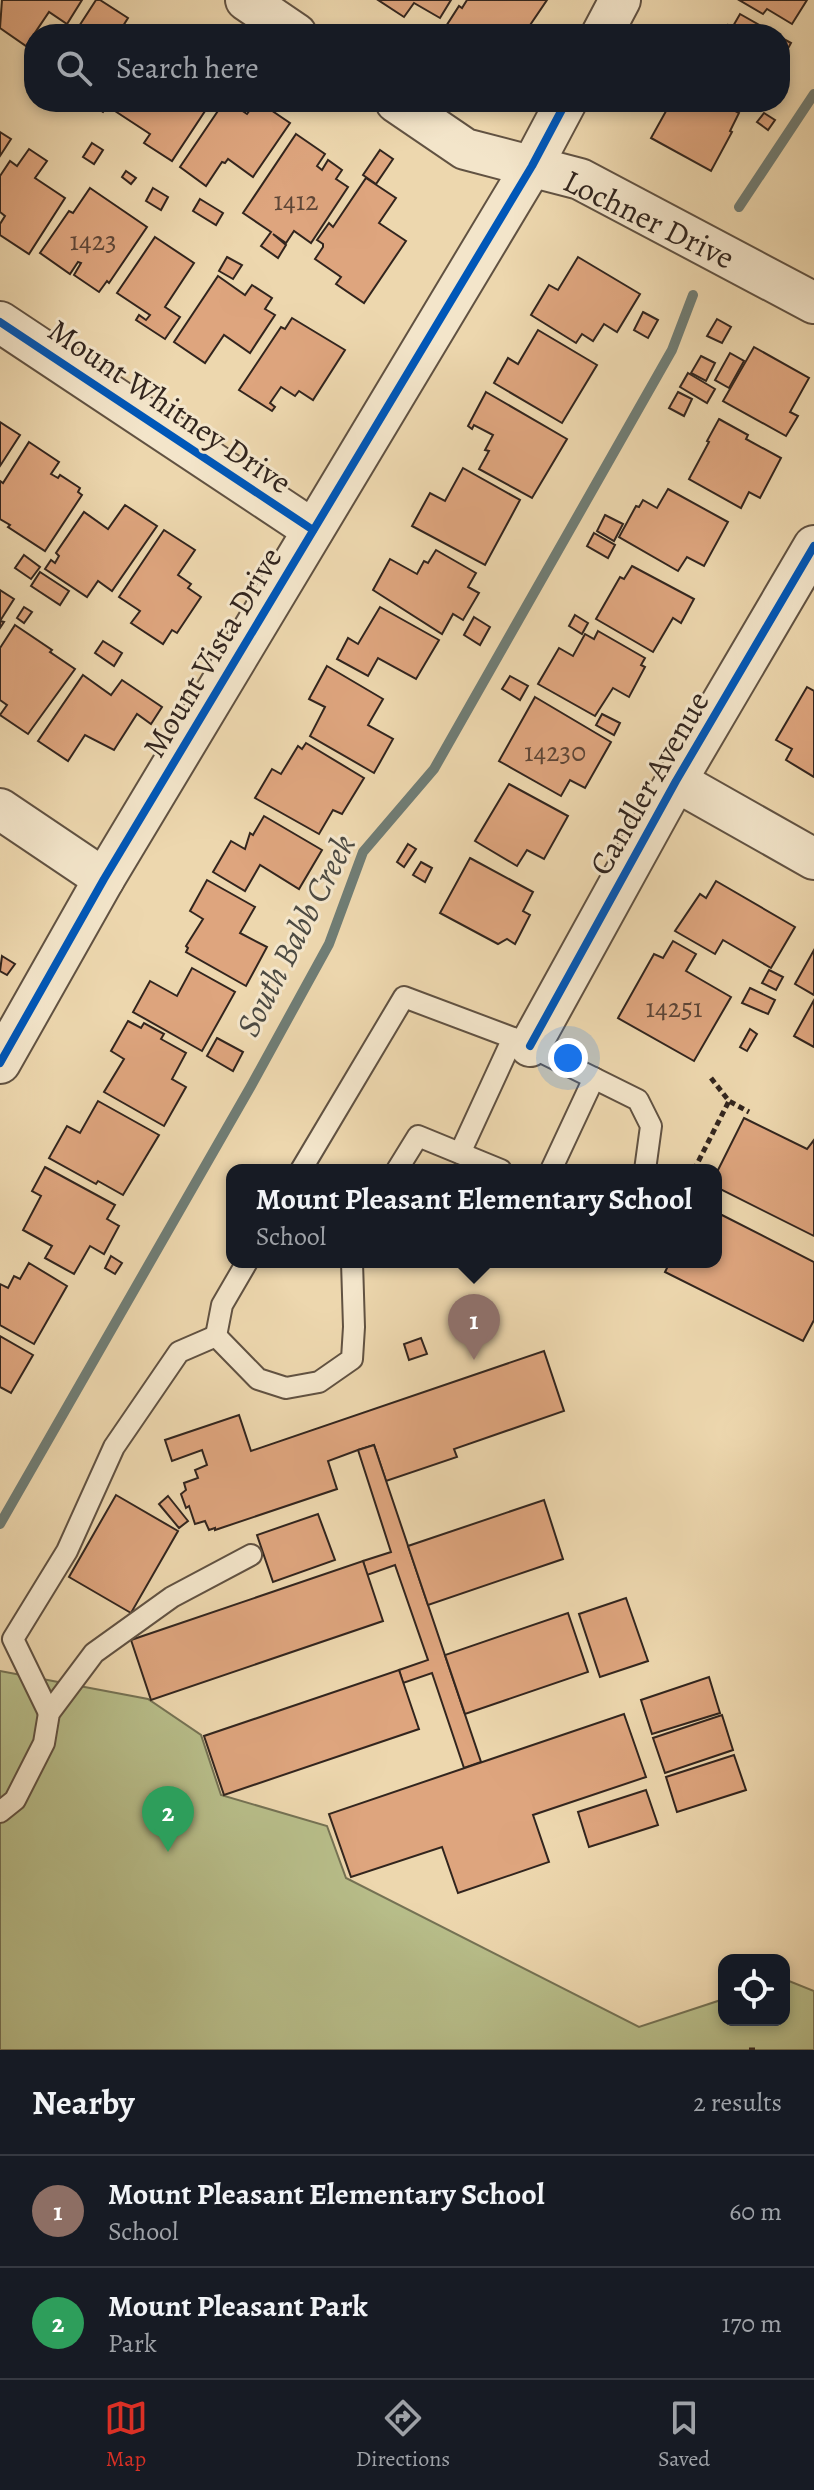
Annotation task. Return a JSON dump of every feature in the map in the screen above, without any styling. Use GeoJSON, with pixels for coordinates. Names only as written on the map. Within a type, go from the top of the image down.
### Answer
{"type":"FeatureCollection","features":[{"type":"Feature","properties":{"kind":"street"},"geometry":{"type":"LineString","coordinates":[[246,0],[281,24]]}},
{"type":"Feature","properties":{"kind":"street"},"geometry":{"type":"LineString","coordinates":[[607,24],[620,0]]}},
{"type":"Feature","properties":{"kind":"street","name":"Lochner Drive"},"geometry":{"type":"LineString","coordinates":[[411,112],[465,149],[580,179],[814,303]]}},
{"type":"Feature","properties":{"kind":"street","name":"Mount Vista Drive"},"geometry":{"type":"LineString","coordinates":[[0,1063],[104,879],[532,166],[561,112]]}},
{"type":"Feature","properties":{"kind":"street","name":"Mount Whitney Drive"},"geometry":{"type":"LineString","coordinates":[[0,322],[313,530]]}},
{"type":"Feature","properties":{"kind":"street","name":"Candler Avenue"},"geometry":{"type":"LineString","coordinates":[[522,1042],[814,546]]}},
{"type":"Feature","properties":{"kind":"street"},"geometry":{"type":"LineString","coordinates":[[676,781],[814,859]]}},
{"type":"Feature","properties":{"kind":"street"},"geometry":{"type":"LineString","coordinates":[[0,809],[104,879]]}},
{"type":"Feature","properties":{"kind":"lane"},"geometry":{"type":"LineString","coordinates":[[305,1164],[404,997],[522,1042],[638,1100],[651,1126],[646,1164]]}},
{"type":"Feature","properties":{"kind":"lane"},"geometry":{"type":"LineString","coordinates":[[460,1153],[522,1042]]}},
{"type":"Feature","properties":{"kind":"lane"},"geometry":{"type":"LineString","coordinates":[[554,1164],[594,1078]]}},
{"type":"Feature","properties":{"kind":"lane"},"geometry":{"type":"LineString","coordinates":[[401,1164],[418,1136],[487,1164]]}},
{"type":"Feature","properties":{"kind":"lane"},"geometry":{"type":"LineString","coordinates":[[216,1336],[222,1305],[244,1268]]}},
{"type":"Feature","properties":{"kind":"lane"},"geometry":{"type":"LineString","coordinates":[[216,1336],[258,1379],[286,1388],[319,1382],[352,1359],[352,1268]]}},
{"type":"Feature","properties":{"kind":"lane"},"geometry":{"type":"LineString","coordinates":[[49,1713],[13,1639],[67,1551],[114,1447],[179,1352],[216,1336]]}},
{"type":"Feature","properties":{"kind":"lane"},"geometry":{"type":"LineString","coordinates":[[0,1812],[15,1800],[44,1743],[49,1713],[94,1653],[172,1597],[251,1555]]}},
{"type":"Feature","properties":{"kind":"path"},"geometry":{"type":"LineString","coordinates":[[711,1078],[729,1101],[749,1112]]}},
{"type":"Feature","properties":{"kind":"path"},"geometry":{"type":"LineString","coordinates":[[697,1164],[729,1101]]}},
{"type":"Feature","properties":{"kind":"path"},"geometry":{"type":"LineString","coordinates":[[749,2050],[758,2050]]}},
{"type":"Feature","properties":{"kind":"green space"},"geometry":{"type":"Polygon","coordinates":[[[0,1671],[148,1699],[201,1735],[221,1795],[327,1826],[346,1878],[639,2027],[718,2001],[718,2026],[790,2026],[790,1981],[814,1991],[814,2050],[0,2050],[0,1671]]]}},
{"type":"Feature","properties":{"kind":"building"},"geometry":{"type":"Polygon","coordinates":[[[2,0],[82,0],[67,24],[49,12],[41,24],[24,24],[24,45],[0,28],[2,0]]]}},
{"type":"Feature","properties":{"kind":"building"},"geometry":{"type":"Polygon","coordinates":[[[96,0],[128,18],[124,24],[80,24],[96,0]]]}},
{"type":"Feature","properties":{"kind":"building"},"geometry":{"type":"Polygon","coordinates":[[[378,0],[451,0],[440,18],[414,3],[404,17],[378,0]]]}},
{"type":"Feature","properties":{"kind":"building"},"geometry":{"type":"Polygon","coordinates":[[[467,0],[547,0],[531,24],[447,24],[459,6],[462,8],[467,0]]]}},
{"type":"Feature","properties":{"kind":"building"},"geometry":{"type":"Polygon","coordinates":[[[739,0],[807,0],[792,24],[767,9],[763,14],[739,0]]]}},
{"type":"Feature","properties":{"kind":"building"},"geometry":{"type":"Polygon","coordinates":[[[740,14],[758,24],[734,24],[740,14]]]}},
{"type":"Feature","properties":{"kind":"building"},"geometry":{"type":"Polygon","coordinates":[[[117,112],[204,112],[172,161],[144,143],[150,134],[117,112]]]}},
{"type":"Feature","properties":{"kind":"building"},"geometry":{"type":"Polygon","coordinates":[[[217,112],[274,112],[290,123],[253,177],[228,159],[222,162],[206,186],[180,167],[217,112]]]}},
{"type":"Feature","properties":{"kind":"building"},"geometry":{"type":"Polygon","coordinates":[[[666,112],[739,113],[711,171],[651,138],[666,112]]]}},
{"type":"Feature","properties":{"kind":"building"},"geometry":{"type":"Polygon","coordinates":[[[764,113],[775,120],[768,130],[757,122],[764,113]]]}},
{"type":"Feature","properties":{"kind":"building"},"geometry":{"type":"Polygon","coordinates":[[[0,132],[11,139],[0,156],[0,132]]]}},
{"type":"Feature","properties":{"kind":"building"},"geometry":{"type":"Polygon","coordinates":[[[296,134],[325,154],[317,166],[322,170],[328,160],[342,170],[336,179],[348,187],[311,243],[294,231],[286,243],[273,234],[286,245],[278,258],[261,246],[271,232],[243,213],[296,134]]]}},
{"type":"Feature","properties":{"kind":"building"},"geometry":{"type":"Polygon","coordinates":[[[92,143],[103,150],[94,164],[83,157],[92,143]]]}},
{"type":"Feature","properties":{"kind":"building"},"geometry":{"type":"Polygon","coordinates":[[[29,149],[47,161],[35,178],[65,198],[29,254],[0,235],[0,224],[5,216],[0,212],[0,176],[10,161],[17,166],[29,149]]]}},
{"type":"Feature","properties":{"kind":"building"},"geometry":{"type":"Polygon","coordinates":[[[380,150],[393,159],[376,184],[363,175],[380,150]]]}},
{"type":"Feature","properties":{"kind":"building"},"geometry":{"type":"Polygon","coordinates":[[[126,171],[136,178],[131,184],[122,177],[126,171]]]}},
{"type":"Feature","properties":{"kind":"building"},"geometry":{"type":"Polygon","coordinates":[[[366,178],[396,198],[379,223],[406,241],[364,303],[336,284],[341,277],[315,259],[323,247],[317,240],[329,223],[333,227],[366,178]]]}},
{"type":"Feature","properties":{"kind":"building"},"geometry":{"type":"Polygon","coordinates":[[[90,188],[147,227],[109,283],[107,281],[99,292],[74,275],[81,263],[78,262],[70,274],[40,253],[69,211],[73,213],[90,188]]]}},
{"type":"Feature","properties":{"kind":"building"},"geometry":{"type":"Polygon","coordinates":[[[153,188],[168,197],[161,210],[146,201],[153,188]]]}},
{"type":"Feature","properties":{"kind":"building"},"geometry":{"type":"Polygon","coordinates":[[[200,199],[223,213],[216,225],[193,211],[200,199]]]}},
{"type":"Feature","properties":{"kind":"building"},"geometry":{"type":"Polygon","coordinates":[[[155,237],[194,263],[165,307],[180,317],[165,339],[136,320],[139,315],[146,320],[150,315],[117,293],[155,237]]]}},
{"type":"Feature","properties":{"kind":"building"},"geometry":{"type":"Polygon","coordinates":[[[227,257],[242,265],[233,279],[219,271],[227,257]]]}},
{"type":"Feature","properties":{"kind":"building"},"geometry":{"type":"Polygon","coordinates":[[[578,257],[640,294],[617,332],[604,324],[593,341],[582,334],[576,343],[531,315],[549,285],[558,290],[578,257]]]}},
{"type":"Feature","properties":{"kind":"building"},"geometry":{"type":"Polygon","coordinates":[[[218,276],[245,295],[252,285],[272,298],[265,309],[275,315],[250,353],[224,335],[205,363],[174,342],[218,276]]]}},
{"type":"Feature","properties":{"kind":"building"},"geometry":{"type":"Polygon","coordinates":[[[643,312],[658,320],[648,338],[634,330],[643,312]]]}},
{"type":"Feature","properties":{"kind":"building"},"geometry":{"type":"Polygon","coordinates":[[[292,318],[345,350],[313,400],[299,391],[295,396],[281,387],[270,403],[275,407],[272,411],[239,390],[281,327],[285,329],[292,318]]]}},
{"type":"Feature","properties":{"kind":"building"},"geometry":{"type":"Polygon","coordinates":[[[717,319],[731,327],[722,343],[707,336],[717,319]]]}},
{"type":"Feature","properties":{"kind":"building"},"geometry":{"type":"Polygon","coordinates":[[[538,330],[597,365],[562,423],[494,383],[508,358],[518,364],[538,330]]]}},
{"type":"Feature","properties":{"kind":"building"},"geometry":{"type":"Polygon","coordinates":[[[754,347],[809,378],[790,412],[798,416],[786,436],[723,401],[754,347]]]}},
{"type":"Feature","properties":{"kind":"building"},"geometry":{"type":"Polygon","coordinates":[[[730,353],[744,361],[729,388],[715,380],[730,353]]]}},
{"type":"Feature","properties":{"kind":"building"},"geometry":{"type":"Polygon","coordinates":[[[701,356],[715,363],[706,381],[691,373],[701,356]]]}},
{"type":"Feature","properties":{"kind":"building"},"geometry":{"type":"Polygon","coordinates":[[[688,373],[715,389],[707,403],[680,387],[688,373]]]}},
{"type":"Feature","properties":{"kind":"building"},"geometry":{"type":"Polygon","coordinates":[[[486,392],[567,439],[532,498],[479,469],[493,435],[474,425],[472,429],[468,426],[486,392]]]}},
{"type":"Feature","properties":{"kind":"building"},"geometry":{"type":"Polygon","coordinates":[[[678,392],[692,399],[684,416],[669,408],[678,392]]]}},
{"type":"Feature","properties":{"kind":"building"},"geometry":{"type":"Polygon","coordinates":[[[719,419],[748,435],[746,439],[781,458],[760,498],[749,492],[741,508],[689,479],[719,419]]]}},
{"type":"Feature","properties":{"kind":"building"},"geometry":{"type":"Polygon","coordinates":[[[0,422],[20,435],[0,466],[0,422]]]}},
{"type":"Feature","properties":{"kind":"building"},"geometry":{"type":"Polygon","coordinates":[[[29,442],[59,462],[51,474],[58,478],[60,475],[80,488],[78,492],[82,495],[45,551],[0,519],[0,481],[3,483],[29,442]]]}},
{"type":"Feature","properties":{"kind":"building"},"geometry":{"type":"Polygon","coordinates":[[[463,468],[520,500],[485,565],[412,526],[430,493],[445,501],[463,468]]]}},
{"type":"Feature","properties":{"kind":"building"},"geometry":{"type":"Polygon","coordinates":[[[668,489],[728,522],[704,566],[687,557],[678,571],[619,537],[636,506],[639,507],[643,500],[657,508],[668,489]]]}},
{"type":"Feature","properties":{"kind":"building"},"geometry":{"type":"Polygon","coordinates":[[[125,505],[157,526],[112,591],[98,581],[87,597],[45,569],[51,560],[55,563],[59,556],[56,553],[84,512],[108,529],[125,505]]]}},
{"type":"Feature","properties":{"kind":"building"},"geometry":{"type":"Polygon","coordinates":[[[605,515],[623,524],[614,541],[597,531],[605,515]]]}},
{"type":"Feature","properties":{"kind":"building"},"geometry":{"type":"Polygon","coordinates":[[[164,530],[195,550],[178,575],[191,584],[188,588],[201,597],[177,633],[172,630],[163,644],[131,623],[140,611],[119,597],[164,530]]]}},
{"type":"Feature","properties":{"kind":"building"},"geometry":{"type":"Polygon","coordinates":[[[594,533],[615,545],[608,558],[587,546],[594,533]]]}},
{"type":"Feature","properties":{"kind":"building"},"geometry":{"type":"Polygon","coordinates":[[[436,550],[476,573],[468,587],[479,593],[463,620],[453,614],[442,634],[373,590],[390,559],[417,574],[424,561],[428,563],[436,550]]]}},
{"type":"Feature","properties":{"kind":"building"},"geometry":{"type":"Polygon","coordinates":[[[24,555],[40,567],[31,579],[15,568],[24,555]]]}},
{"type":"Feature","properties":{"kind":"building"},"geometry":{"type":"Polygon","coordinates":[[[632,566],[694,599],[681,623],[673,618],[653,652],[596,619],[620,577],[624,579],[632,566]]]}},
{"type":"Feature","properties":{"kind":"building"},"geometry":{"type":"Polygon","coordinates":[[[40,572],[69,591],[60,605],[31,586],[40,572]]]}},
{"type":"Feature","properties":{"kind":"building"},"geometry":{"type":"Polygon","coordinates":[[[0,590],[14,599],[0,621],[0,590]]]}},
{"type":"Feature","properties":{"kind":"building"},"geometry":{"type":"Polygon","coordinates":[[[24,607],[32,612],[24,623],[17,618],[24,607]]]}},
{"type":"Feature","properties":{"kind":"building"},"geometry":{"type":"Polygon","coordinates":[[[380,607],[439,640],[416,679],[378,658],[368,676],[337,659],[348,638],[358,644],[380,607]]]}},
{"type":"Feature","properties":{"kind":"building"},"geometry":{"type":"Polygon","coordinates":[[[575,615],[588,623],[582,634],[569,626],[575,615]]]}},
{"type":"Feature","properties":{"kind":"building"},"geometry":{"type":"Polygon","coordinates":[[[474,617],[490,627],[480,645],[464,635],[474,617]]]}},
{"type":"Feature","properties":{"kind":"building"},"geometry":{"type":"Polygon","coordinates":[[[15,625],[75,669],[28,734],[0,715],[7,705],[0,700],[0,648],[15,625]]]}},
{"type":"Feature","properties":{"kind":"building"},"geometry":{"type":"Polygon","coordinates":[[[598,631],[645,658],[641,665],[645,667],[629,697],[613,688],[595,716],[538,684],[559,648],[573,656],[585,634],[594,639],[598,631]]]}},
{"type":"Feature","properties":{"kind":"building"},"geometry":{"type":"Polygon","coordinates":[[[103,641],[122,653],[114,666],[95,653],[103,641]]]}},
{"type":"Feature","properties":{"kind":"building"},"geometry":{"type":"Polygon","coordinates":[[[327,666],[383,699],[368,725],[393,739],[374,773],[310,736],[325,707],[309,699],[327,666]]]}},
{"type":"Feature","properties":{"kind":"building"},"geometry":{"type":"Polygon","coordinates":[[[83,675],[111,695],[122,680],[162,707],[151,724],[137,714],[114,750],[85,735],[68,761],[38,741],[83,675]]]}},
{"type":"Feature","properties":{"kind":"building"},"geometry":{"type":"Polygon","coordinates":[[[510,676],[528,686],[520,700],[502,689],[510,676]]]}},
{"type":"Feature","properties":{"kind":"building"},"geometry":{"type":"Polygon","coordinates":[[[807,687],[814,691],[814,777],[786,760],[792,749],[776,740],[807,687]]]}},
{"type":"Feature","properties":{"kind":"building"},"geometry":{"type":"Polygon","coordinates":[[[535,697],[611,742],[585,788],[570,780],[561,796],[499,761],[535,697]]]}},
{"type":"Feature","properties":{"kind":"building"},"geometry":{"type":"Polygon","coordinates":[[[602,714],[620,723],[614,735],[596,725],[602,714]]]}},
{"type":"Feature","properties":{"kind":"building"},"geometry":{"type":"Polygon","coordinates":[[[306,743],[364,778],[342,814],[333,810],[319,834],[255,798],[272,769],[281,774],[298,746],[302,749],[306,743]]]}},
{"type":"Feature","properties":{"kind":"building"},"geometry":{"type":"Polygon","coordinates":[[[509,784],[568,816],[544,859],[527,850],[517,866],[475,841],[509,784]]]}},
{"type":"Feature","properties":{"kind":"building"},"geometry":{"type":"Polygon","coordinates":[[[264,816],[322,850],[299,889],[260,865],[245,891],[213,872],[231,841],[245,849],[250,833],[253,835],[264,816]]]}},
{"type":"Feature","properties":{"kind":"building"},"geometry":{"type":"Polygon","coordinates":[[[408,844],[416,849],[404,867],[397,862],[408,844]]]}},
{"type":"Feature","properties":{"kind":"building"},"geometry":{"type":"Polygon","coordinates":[[[470,858],[533,892],[523,911],[530,915],[515,944],[507,939],[498,944],[440,913],[470,858]]]}},
{"type":"Feature","properties":{"kind":"building"},"geometry":{"type":"Polygon","coordinates":[[[421,862],[432,868],[425,882],[413,875],[421,862]]]}},
{"type":"Feature","properties":{"kind":"building"},"geometry":{"type":"Polygon","coordinates":[[[207,880],[255,907],[240,933],[267,947],[246,986],[186,952],[186,946],[203,919],[190,911],[207,880]]]}},
{"type":"Feature","properties":{"kind":"building"},"geometry":{"type":"Polygon","coordinates":[[[716,881],[795,927],[771,968],[723,940],[715,954],[675,931],[700,894],[706,898],[716,881]]]}},
{"type":"Feature","properties":{"kind":"building"},"geometry":{"type":"Polygon","coordinates":[[[673,941],[696,954],[686,971],[731,997],[694,1061],[618,1018],[654,954],[663,958],[673,941]]]}},
{"type":"Feature","properties":{"kind":"building"},"geometry":{"type":"Polygon","coordinates":[[[814,950],[814,995],[795,984],[814,950]]]}},
{"type":"Feature","properties":{"kind":"building"},"geometry":{"type":"Polygon","coordinates":[[[2,956],[15,964],[7,975],[0,971],[2,956]]]}},
{"type":"Feature","properties":{"kind":"building"},"geometry":{"type":"Polygon","coordinates":[[[192,968],[235,992],[202,1051],[133,1012],[150,981],[177,996],[192,968]]]}},
{"type":"Feature","properties":{"kind":"building"},"geometry":{"type":"Polygon","coordinates":[[[769,970],[783,977],[776,990],[762,983],[769,970]]]}},
{"type":"Feature","properties":{"kind":"building"},"geometry":{"type":"Polygon","coordinates":[[[750,988],[775,1000],[768,1014],[742,1003],[750,988]]]}},
{"type":"Feature","properties":{"kind":"building"},"geometry":{"type":"Polygon","coordinates":[[[814,1000],[814,1047],[794,1036],[814,1000]]]}},
{"type":"Feature","properties":{"kind":"building"},"geometry":{"type":"Polygon","coordinates":[[[128,1021],[141,1028],[144,1023],[164,1034],[161,1039],[186,1053],[172,1079],[186,1087],[164,1126],[104,1092],[124,1059],[111,1051],[128,1021]]]}},
{"type":"Feature","properties":{"kind":"building"},"geometry":{"type":"Polygon","coordinates":[[[750,1029],[757,1034],[747,1051],[740,1047],[750,1029]]]}},
{"type":"Feature","properties":{"kind":"building"},"geometry":{"type":"Polygon","coordinates":[[[217,1038],[243,1052],[233,1071],[207,1056],[217,1038]]]}},
{"type":"Feature","properties":{"kind":"building"},"geometry":{"type":"Polygon","coordinates":[[[98,1101],[159,1135],[123,1195],[49,1158],[67,1126],[80,1133],[98,1101]]]}},
{"type":"Feature","properties":{"kind":"building"},"geometry":{"type":"Polygon","coordinates":[[[744,1118],[807,1149],[814,1140],[814,1236],[722,1190],[721,1164],[744,1118]]]}},
{"type":"Feature","properties":{"kind":"building"},"geometry":{"type":"Polygon","coordinates":[[[45,1167],[115,1205],[107,1219],[119,1226],[104,1254],[90,1246],[74,1274],[45,1258],[52,1246],[23,1230],[41,1196],[32,1191],[45,1167]]]}},
{"type":"Feature","properties":{"kind":"building"},"geometry":{"type":"Polygon","coordinates":[[[722,1215],[814,1262],[814,1320],[803,1341],[665,1272],[667,1268],[722,1268],[722,1215]]]}},
{"type":"Feature","properties":{"kind":"building"},"geometry":{"type":"Polygon","coordinates":[[[111,1256],[122,1263],[115,1274],[105,1268],[111,1256]]]}},
{"type":"Feature","properties":{"kind":"building"},"geometry":{"type":"Polygon","coordinates":[[[29,1263],[67,1286],[34,1344],[0,1325],[0,1284],[8,1288],[14,1276],[20,1279],[29,1263]]]}},
{"type":"Feature","properties":{"kind":"building"},"geometry":{"type":"Polygon","coordinates":[[[0,1336],[33,1355],[11,1393],[0,1387],[0,1336]]]}},
{"type":"Feature","properties":{"kind":"building"},"geometry":{"type":"Polygon","coordinates":[[[421,1338],[427,1354],[409,1360],[404,1344],[421,1338]]]}},
{"type":"Feature","properties":{"kind":"building"},"geometry":{"type":"Polygon","coordinates":[[[544,1351],[564,1411],[454,1449],[457,1457],[386,1481],[374,1445],[358,1450],[328,1461],[337,1489],[215,1530],[209,1530],[205,1521],[195,1524],[189,1506],[186,1508],[181,1494],[186,1490],[184,1483],[198,1478],[195,1470],[207,1465],[202,1450],[172,1461],[165,1440],[239,1415],[251,1451],[544,1351]]]}},
{"type":"Feature","properties":{"kind":"building"},"geometry":{"type":"Polygon","coordinates":[[[374,1445],[481,1762],[464,1768],[432,1673],[403,1683],[399,1670],[428,1660],[395,1565],[367,1575],[363,1561],[391,1552],[358,1450],[374,1445]]]}},
{"type":"Feature","properties":{"kind":"building"},"geometry":{"type":"Polygon","coordinates":[[[116,1495],[178,1531],[131,1613],[69,1577],[116,1495]]]}},
{"type":"Feature","properties":{"kind":"building"},"geometry":{"type":"Polygon","coordinates":[[[168,1496],[188,1521],[179,1528],[159,1504],[168,1496]]]}},
{"type":"Feature","properties":{"kind":"building"},"geometry":{"type":"Polygon","coordinates":[[[544,1500],[563,1559],[428,1605],[408,1546],[544,1500]]]}},
{"type":"Feature","properties":{"kind":"building"},"geometry":{"type":"Polygon","coordinates":[[[318,1514],[335,1560],[273,1582],[257,1535],[318,1514]]]}},
{"type":"Feature","properties":{"kind":"building"},"geometry":{"type":"Polygon","coordinates":[[[363,1561],[383,1621],[151,1700],[131,1640],[363,1561]]]}},
{"type":"Feature","properties":{"kind":"building"},"geometry":{"type":"Polygon","coordinates":[[[626,1598],[648,1661],[600,1677],[579,1614],[626,1598]]]}},
{"type":"Feature","properties":{"kind":"building"},"geometry":{"type":"Polygon","coordinates":[[[568,1613],[588,1672],[465,1714],[445,1655],[568,1613]]]}},
{"type":"Feature","properties":{"kind":"building"},"geometry":{"type":"Polygon","coordinates":[[[399,1670],[419,1729],[224,1795],[204,1736],[399,1670]]]}},
{"type":"Feature","properties":{"kind":"building"},"geometry":{"type":"Polygon","coordinates":[[[709,1677],[720,1713],[652,1734],[641,1700],[709,1677]]]}},
{"type":"Feature","properties":{"kind":"building"},"geometry":{"type":"Polygon","coordinates":[[[624,1714],[646,1777],[533,1815],[549,1862],[458,1893],[442,1847],[351,1877],[329,1814],[624,1714]]]}},
{"type":"Feature","properties":{"kind":"building"},"geometry":{"type":"Polygon","coordinates":[[[722,1715],[733,1750],[665,1773],[653,1738],[722,1715]]]}},
{"type":"Feature","properties":{"kind":"building"},"geometry":{"type":"Polygon","coordinates":[[[734,1755],[746,1790],[677,1812],[666,1777],[734,1755]]]}},
{"type":"Feature","properties":{"kind":"building"},"geometry":{"type":"Polygon","coordinates":[[[646,1790],[658,1825],[589,1847],[578,1812],[646,1790]]]}},
{"type":"Feature","properties":{"kind":"waterway","name":"South Babb Creek"},"geometry":{"type":"LineString","coordinates":[[739,207],[814,94]]}},
{"type":"Feature","properties":{"kind":"waterway","name":"South Babb Creek"},"geometry":{"type":"LineString","coordinates":[[0,1524],[329,944],[363,852],[434,769],[672,350],[693,295]]}},
{"type":"Feature","properties":{"kind":"cycle path"},"geometry":{"type":"LineString","coordinates":[[0,1063],[104,879],[532,166],[561,112]]}},
{"type":"Feature","properties":{"kind":"cycle path"},"geometry":{"type":"LineString","coordinates":[[0,322],[313,530]]}},
{"type":"Feature","properties":{"kind":"cycle path"},"geometry":{"type":"LineString","coordinates":[[530,1046],[676,781],[814,546]]}},
{"type":"Feature","properties":{"kind":"place","name":"Mount Pleasant Elementary School"},"geometry":{"type":"Point","coordinates":[474,1360]}},
{"type":"Feature","properties":{"kind":"place","name":"Mount Pleasant Park"},"geometry":{"type":"Point","coordinates":[168,1852]}}]}
